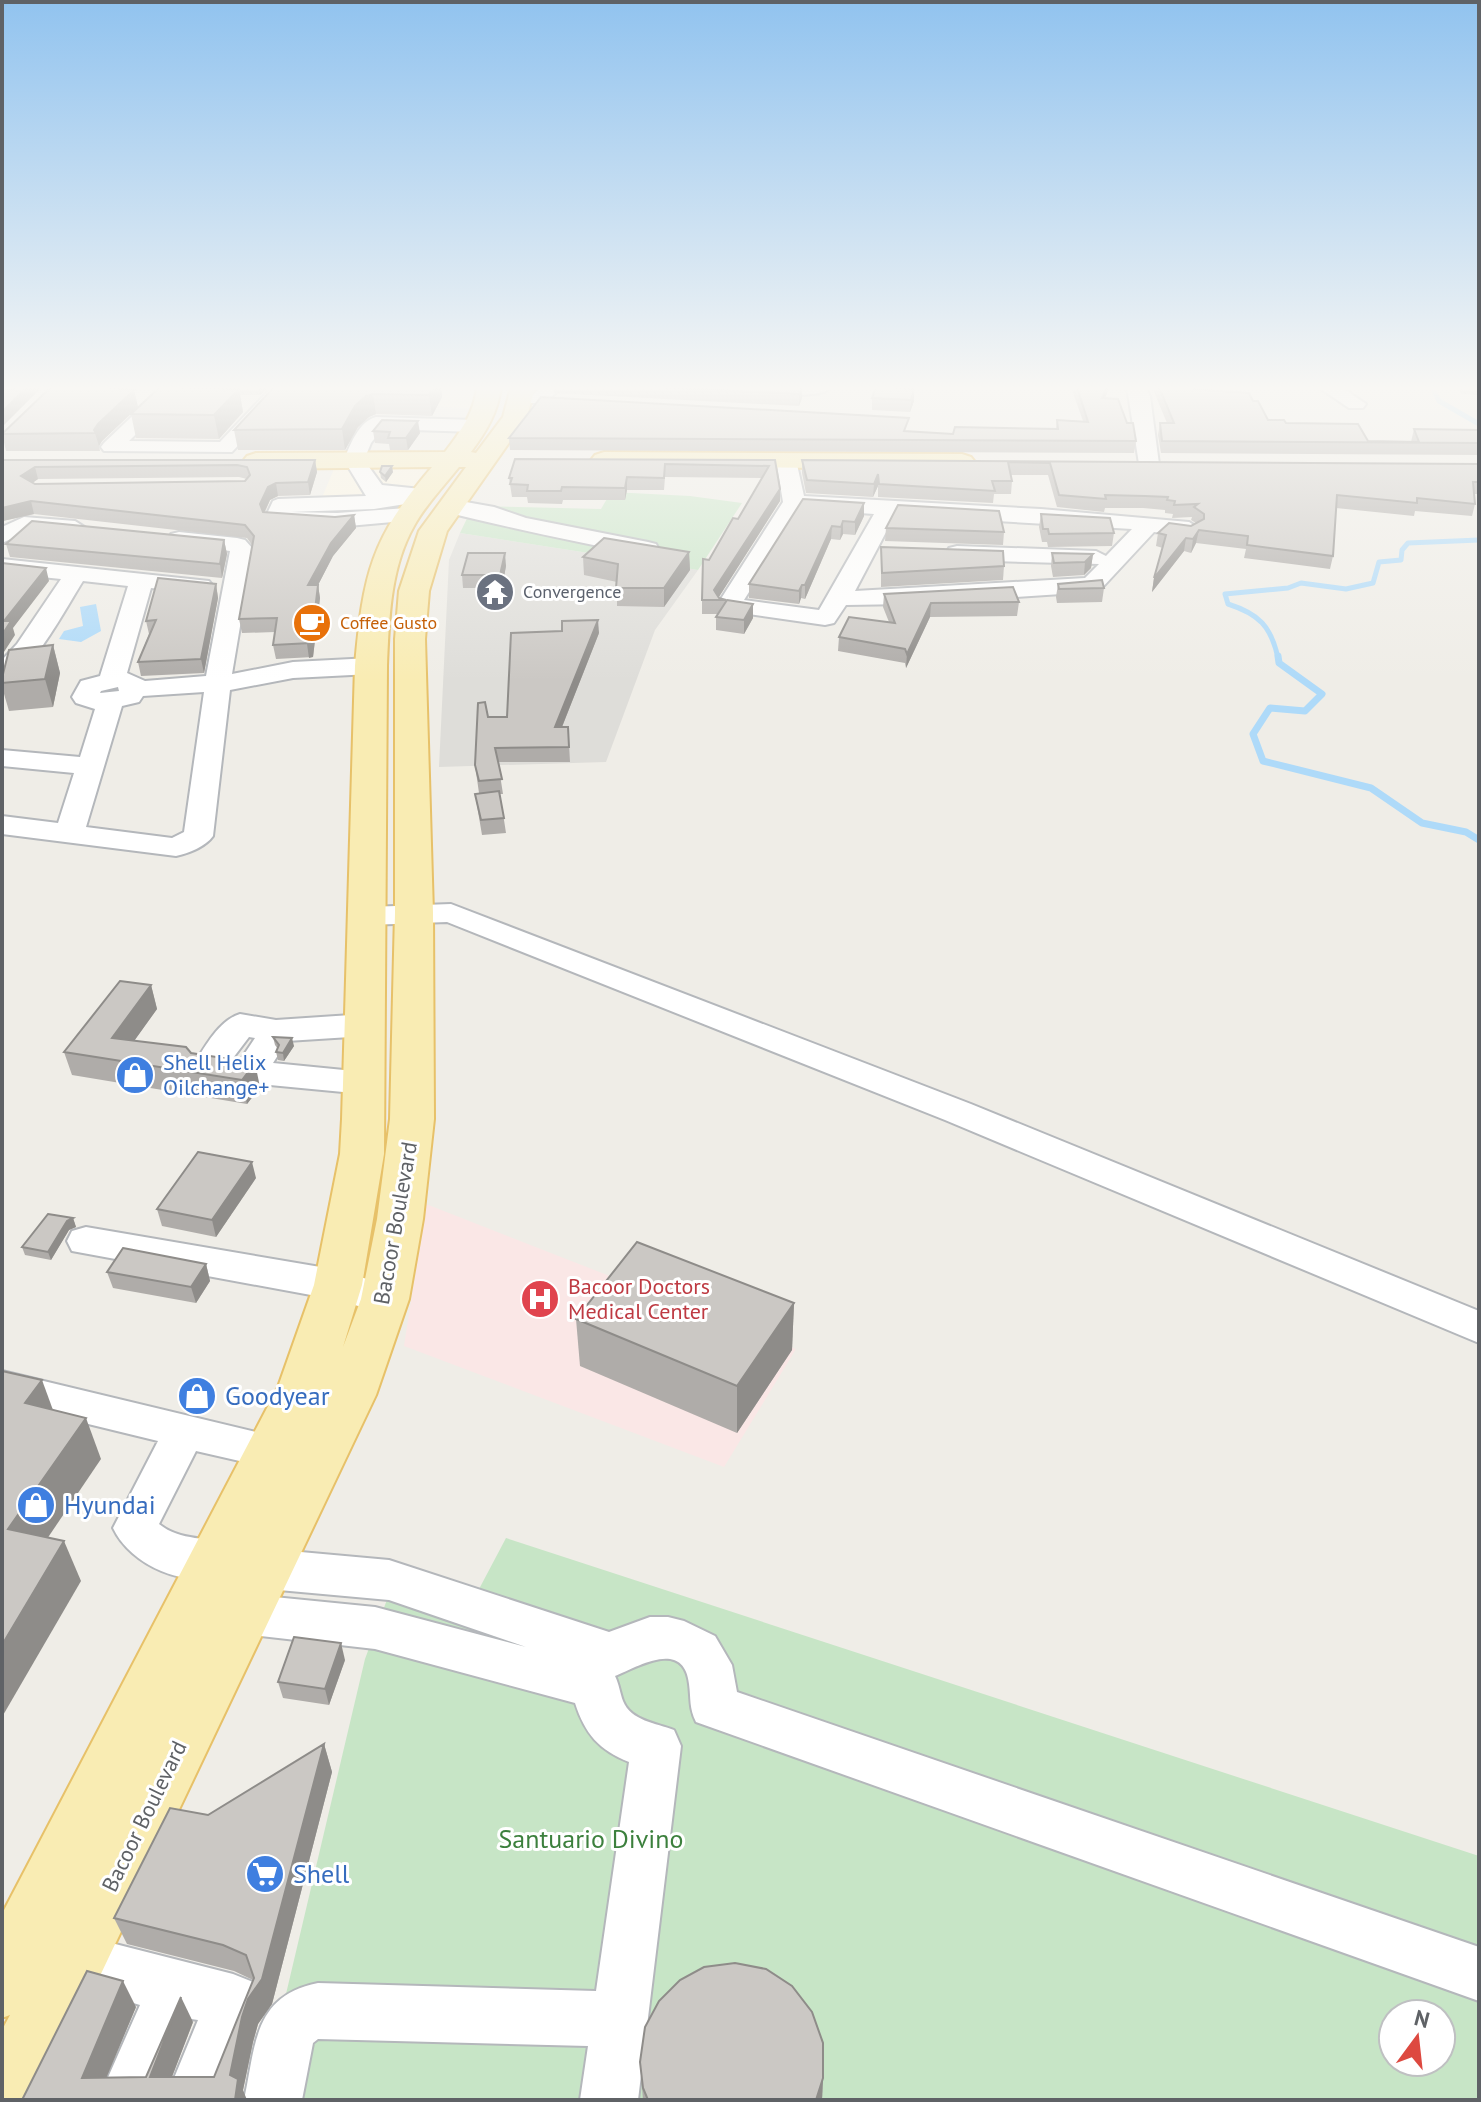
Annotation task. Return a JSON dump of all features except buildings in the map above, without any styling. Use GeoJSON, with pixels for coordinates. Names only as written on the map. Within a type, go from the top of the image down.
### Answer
{"type":"FeatureCollection","features":[{"type":"Feature","properties":{"kind":"main road"},"geometry":{"type":"LineString","coordinates":[[410,485],[433,499],[450,485]]}},
{"type":"Feature","properties":{"kind":"main road","name":"Bacoor Boulevard"},"geometry":{"type":"LineString","coordinates":[[2,1984],[227,1583],[350,1395],[362,1292],[366,1025],[391,914],[412,610],[433,499],[441,485]]}},
{"type":"Feature","properties":{"kind":"main road","name":"Bacoor Boulevard"},"geometry":{"type":"LineString","coordinates":[[4,2100],[72,1960],[227,1583],[270,1451],[304,1387],[362,1292],[400,1219],[412,1119],[371,674],[376,592],[398,529],[450,485]]}},
{"type":"Feature","properties":{"kind":"street"},"geometry":{"type":"LineString","coordinates":[[371,485],[373,491],[433,499],[520,524],[674,554]]}},
{"type":"Feature","properties":{"kind":"street"},"geometry":{"type":"LineString","coordinates":[[791,485],[794,502],[729,605],[825,618],[887,509]]}},
{"type":"Feature","properties":{"kind":"street"},"geometry":{"type":"LineString","coordinates":[[433,499],[337,520],[276,518],[281,506],[286,504],[433,499]]}},
{"type":"Feature","properties":{"kind":"street"},"geometry":{"type":"LineString","coordinates":[[794,502],[1092,517],[1189,529]]}},
{"type":"Feature","properties":{"kind":"street"},"geometry":{"type":"LineString","coordinates":[[2,536],[24,524],[96,530]]}},
{"type":"Feature","properties":{"kind":"street"},"geometry":{"type":"LineString","coordinates":[[839,598],[909,597],[1092,585],[1149,524]]}},
{"type":"Feature","properties":{"kind":"street"},"geometry":{"type":"LineString","coordinates":[[2,825],[176,847],[198,836],[230,682],[233,589],[242,549],[237,545],[159,537]]}},
{"type":"Feature","properties":{"kind":"street"},"geometry":{"type":"LineString","coordinates":[[865,550],[896,551]]}},
{"type":"Feature","properties":{"kind":"street"},"geometry":{"type":"LineString","coordinates":[[928,552],[1116,559]]}},
{"type":"Feature","properties":{"kind":"street"},"geometry":{"type":"LineString","coordinates":[[2,566],[233,589]]}},
{"type":"Feature","properties":{"kind":"street"},"geometry":{"type":"LineString","coordinates":[[2,675],[14,649],[77,573]]}},
{"type":"Feature","properties":{"kind":"street"},"geometry":{"type":"LineString","coordinates":[[69,835],[119,690],[142,580]]}},
{"type":"Feature","properties":{"kind":"street"},"geometry":{"type":"LineString","coordinates":[[119,690],[230,682],[298,688],[371,674]]}},
{"type":"Feature","properties":{"kind":"street"},"geometry":{"type":"LineString","coordinates":[[2,758],[91,766]]}},
{"type":"Feature","properties":{"kind":"street"},"geometry":{"type":"LineString","coordinates":[[391,914],[451,913],[958,1112],[1479,1328]]}},
{"type":"Feature","properties":{"kind":"street"},"geometry":{"type":"LineString","coordinates":[[364,1083],[250,1072],[276,1031],[366,1025]]}},
{"type":"Feature","properties":{"kind":"street"},"geometry":{"type":"LineString","coordinates":[[86,1241],[362,1292]]}},
{"type":"Feature","properties":{"kind":"street"},"geometry":{"type":"LineString","coordinates":[[2,1387],[270,1451]]}},
{"type":"Feature","properties":{"kind":"street"},"geometry":{"type":"LineString","coordinates":[[185,1431],[135,1528],[148,1546],[227,1583],[375,1628],[415,1614],[613,1655],[626,1644],[643,1638],[661,1636],[678,1640],[694,1647],[706,1659],[715,1682],[713,1706],[1479,1974]]}},
{"type":"Feature","properties":{"kind":"street"},"geometry":{"type":"LineString","coordinates":[[415,1614],[596,1687],[598,1705],[612,1728],[637,1743],[656,1746],[609,2100]]}},
{"type":"Feature","properties":{"kind":"street"},"geometry":{"type":"LineString","coordinates":[[72,1960],[233,2002],[194,2100]]}},
{"type":"Feature","properties":{"kind":"street"},"geometry":{"type":"LineString","coordinates":[[127,2100],[176,1988]]}},
{"type":"Feature","properties":{"kind":"street"},"geometry":{"type":"LineString","coordinates":[[273,2100],[288,2029],[303,2014],[318,2011],[620,2019]]}},
{"type":"Feature","properties":{"kind":"shaded area"},"geometry":{"type":"Polygon","coordinates":[[[327,485],[415,485],[407,496],[321,500],[327,485]]]}},
{"type":"Feature","properties":{"kind":"shaded area"},"geometry":{"type":"Polygon","coordinates":[[[460,533],[698,570],[655,630],[606,762],[439,767],[449,560],[460,533]]]}},
{"type":"Feature","properties":{"kind":"shaded area","name":"Bacoor Doctors Medical Center"},"geometry":{"type":"Polygon","coordinates":[[[426,1204],[796,1349],[724,1467],[404,1346],[426,1204]]]}},
{"type":"Feature","properties":{"kind":"green space"},"geometry":{"type":"Polygon","coordinates":[[[611,492],[690,496],[742,503],[698,570],[460,533],[473,506],[601,509],[611,492]]]}},
{"type":"Feature","properties":{"kind":"green space","name":"Santuario Divino"},"geometry":{"type":"Polygon","coordinates":[[[506,1538],[1479,1856],[1479,2100],[261,2100],[365,1659],[398,1570],[478,1591],[506,1538]]]}},
{"type":"Feature","properties":{"kind":"water"},"geometry":{"type":"Polygon","coordinates":[[[96,604],[101,631],[81,642],[59,639],[64,631],[83,626],[80,607],[96,604]]]}},
{"type":"Feature","properties":{"kind":"waterway"},"geometry":{"type":"LineString","coordinates":[[1278,658],[1267,629],[1256,617],[1228,604],[1225,594],[1288,588],[1301,583],[1346,589],[1373,583],[1379,562],[1401,560],[1402,550],[1408,543],[1479,540]]}},
{"type":"Feature","properties":{"kind":"waterway"},"geometry":{"type":"LineString","coordinates":[[1278,656],[1279,663],[1322,694],[1305,711],[1270,708],[1253,734],[1263,761],[1371,788],[1422,823],[1466,832],[1479,840]]}},
{"type":"Feature","properties":{"kind":"place","name":"Convergence"},"geometry":{"type":"Point","coordinates":[495,592]}},
{"type":"Feature","properties":{"kind":"place","name":"Coffee Gusto"},"geometry":{"type":"Point","coordinates":[312,623]}},
{"type":"Feature","properties":{"kind":"place","name":"Shell Helix Oilchange+"},"geometry":{"type":"Point","coordinates":[135,1075]}},
{"type":"Feature","properties":{"kind":"place","name":"Bacoor Doctors Medical Center"},"geometry":{"type":"Point","coordinates":[540,1299]}},
{"type":"Feature","properties":{"kind":"place","name":"Goodyear"},"geometry":{"type":"Point","coordinates":[197,1396]}},
{"type":"Feature","properties":{"kind":"place","name":"Hyundai"},"geometry":{"type":"Point","coordinates":[36,1505]}},
{"type":"Feature","properties":{"kind":"place","name":"Shell"},"geometry":{"type":"Point","coordinates":[265,1874]}}]}
